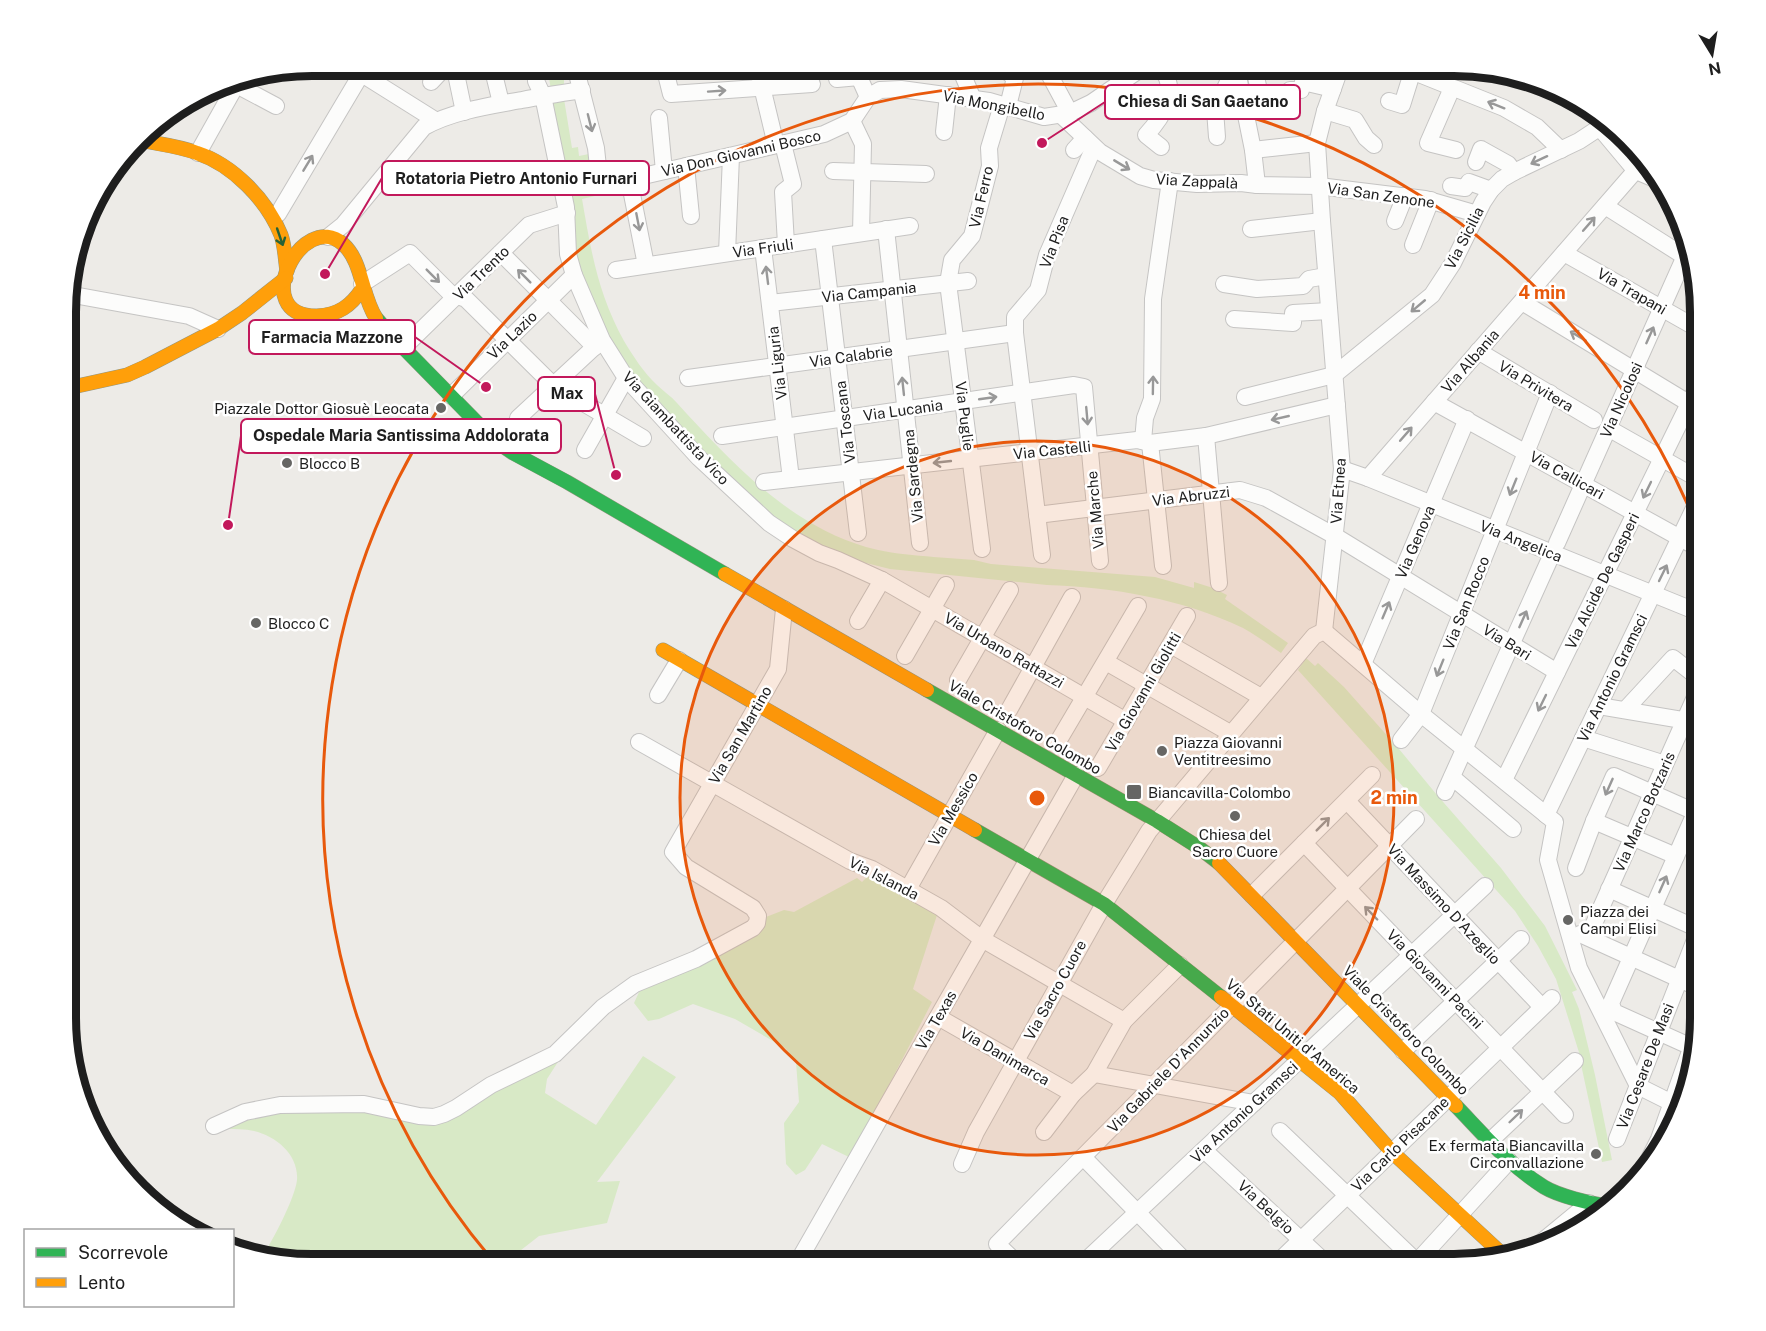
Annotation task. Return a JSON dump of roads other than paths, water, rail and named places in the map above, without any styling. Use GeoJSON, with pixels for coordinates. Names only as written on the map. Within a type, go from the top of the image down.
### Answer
{"type":"FeatureCollection","features":[{"type":"Feature","properties":{"kind":"street"},"geometry":{"type":"LineString","coordinates":[[286,275],[278,214],[354,76]]}},
{"type":"Feature","properties":{"kind":"street"},"geometry":{"type":"LineString","coordinates":[[369,76],[435,120]]}},
{"type":"Feature","properties":{"kind":"street"},"geometry":{"type":"LineString","coordinates":[[431,82],[437,76]]}},
{"type":"Feature","properties":{"kind":"street"},"geometry":{"type":"LineString","coordinates":[[456,76],[464,112]]}},
{"type":"Feature","properties":{"kind":"street"},"geometry":{"type":"LineString","coordinates":[[494,76],[501,103]]}},
{"type":"Feature","properties":{"kind":"street","name":"Via Giambattista Vico"},"geometry":{"type":"LineString","coordinates":[[536,76],[543,96],[567,213],[568,254],[598,344],[699,458],[769,523],[819,554],[882,580]]}},
{"type":"Feature","properties":{"kind":"street"},"geometry":{"type":"LineString","coordinates":[[384,328],[350,311],[310,316],[293,309],[286,301],[283,292],[292,260],[304,243],[314,237],[325,236],[343,225],[424,127],[435,120],[501,103],[582,90],[578,76]]}},
{"type":"Feature","properties":{"kind":"street"},"geometry":{"type":"LineString","coordinates":[[666,76],[671,94],[812,84]]}},
{"type":"Feature","properties":{"kind":"street"},"geometry":{"type":"LineString","coordinates":[[759,76],[793,184],[783,192],[786,244]]}},
{"type":"Feature","properties":{"kind":"street"},"geometry":{"type":"LineString","coordinates":[[837,79],[846,76]]}},
{"type":"Feature","properties":{"kind":"street"},"geometry":{"type":"LineString","coordinates":[[860,76],[868,97],[852,121],[863,144],[861,233]]}},
{"type":"Feature","properties":{"kind":"street"},"geometry":{"type":"LineString","coordinates":[[963,76],[973,99]]}},
{"type":"Feature","properties":{"kind":"street","name":"Via Ferro"},"geometry":{"type":"LineString","coordinates":[[948,283],[952,260],[972,236],[990,166],[989,148],[1016,78],[1013,76]]}},
{"type":"Feature","properties":{"kind":"street","name":"Via Zappalà"},"geometry":{"type":"LineString","coordinates":[[1050,76],[1065,114],[1085,145],[1140,176],[1154,180],[1197,184],[1319,186]]}},
{"type":"Feature","properties":{"kind":"street","name":"Via Mongibello"},"geometry":{"type":"LineString","coordinates":[[868,97],[880,90],[901,89],[973,99],[1044,117],[1065,114],[1091,104],[1131,76]]}},
{"type":"Feature","properties":{"kind":"street"},"geometry":{"type":"LineString","coordinates":[[1161,147],[1146,135],[1163,112],[1169,94],[1166,76]]}},
{"type":"Feature","properties":{"kind":"street"},"geometry":{"type":"LineString","coordinates":[[1217,137],[1215,110],[1231,76]]}},
{"type":"Feature","properties":{"kind":"street"},"geometry":{"type":"LineString","coordinates":[[1239,76],[1257,185]]}},
{"type":"Feature","properties":{"kind":"street"},"geometry":{"type":"LineString","coordinates":[[1256,76],[1263,107]]}},
{"type":"Feature","properties":{"kind":"street","name":"Via Etnea"},"geometry":{"type":"LineString","coordinates":[[1324,631],[1342,470],[1317,143],[1338,76]]}},
{"type":"Feature","properties":{"kind":"street"},"geometry":{"type":"LineString","coordinates":[[1389,101],[1402,105],[1405,76]]}},
{"type":"Feature","properties":{"kind":"street"},"geometry":{"type":"LineString","coordinates":[[1423,76],[1504,108],[1537,127],[1561,150]]}},
{"type":"Feature","properties":{"kind":"street"},"geometry":{"type":"LineString","coordinates":[[1290,101],[1290,90],[1302,90],[1303,82],[1333,89]]}},
{"type":"Feature","properties":{"kind":"street"},"geometry":{"type":"LineString","coordinates":[[244,87],[276,106]]}},
{"type":"Feature","properties":{"kind":"street"},"geometry":{"type":"LineString","coordinates":[[1452,88],[1428,143],[1456,150]]}},
{"type":"Feature","properties":{"kind":"street","name":"Via Don Giovanni Bosco"},"geometry":{"type":"LineString","coordinates":[[582,90],[596,148],[600,186],[824,134],[852,121]]}},
{"type":"Feature","properties":{"kind":"street"},"geometry":{"type":"LineString","coordinates":[[198,153],[230,91]]}},
{"type":"Feature","properties":{"kind":"street"},"geometry":{"type":"LineString","coordinates":[[944,132],[948,95]]}},
{"type":"Feature","properties":{"kind":"street"},"geometry":{"type":"LineString","coordinates":[[1325,111],[1355,120],[1366,138],[1374,145]]}},
{"type":"Feature","properties":{"kind":"street"},"geometry":{"type":"LineString","coordinates":[[659,118],[664,171]]}},
{"type":"Feature","properties":{"kind":"street","name":"Via Sicilia"},"geometry":{"type":"LineString","coordinates":[[1334,375],[1432,295],[1453,263],[1491,190],[1502,179],[1561,150],[1600,127]]}},
{"type":"Feature","properties":{"kind":"street"},"geometry":{"type":"LineString","coordinates":[[150,142],[198,153],[211,159],[230,171],[278,214]]}},
{"type":"Feature","properties":{"kind":"street"},"geometry":{"type":"LineString","coordinates":[[1252,150],[1317,143]]}},
{"type":"Feature","properties":{"kind":"street","name":"Via Pisa"},"geometry":{"type":"LineString","coordinates":[[1015,333],[1015,317],[1038,290],[1047,255],[1085,145]]}},
{"type":"Feature","properties":{"kind":"street"},"geometry":{"type":"LineString","coordinates":[[1476,162],[1480,149],[1508,164],[1514,172]]}},
{"type":"Feature","properties":{"kind":"street"},"geometry":{"type":"LineString","coordinates":[[1629,155],[1639,167]]}},
{"type":"Feature","properties":{"kind":"street"},"geometry":{"type":"LineString","coordinates":[[727,253],[731,156]]}},
{"type":"Feature","properties":{"kind":"street"},"geometry":{"type":"LineString","coordinates":[[686,166],[691,216]]}},
{"type":"Feature","properties":{"kind":"street","name":"Via Albania"},"geometry":{"type":"LineString","coordinates":[[1368,478],[1639,167]]}},
{"type":"Feature","properties":{"kind":"street"},"geometry":{"type":"LineString","coordinates":[[833,171],[926,174]]}},
{"type":"Feature","properties":{"kind":"street"},"geometry":{"type":"LineString","coordinates":[[630,179],[646,265]]}},
{"type":"Feature","properties":{"kind":"street"},"geometry":{"type":"LineString","coordinates":[[1163,566],[1145,417],[1152,399],[1154,299],[1170,181]]}},
{"type":"Feature","properties":{"kind":"street"},"geometry":{"type":"LineString","coordinates":[[1451,186],[1465,188],[1469,182],[1491,190]]}},
{"type":"Feature","properties":{"kind":"street","name":"Via San Zenone"},"geometry":{"type":"LineString","coordinates":[[1319,186],[1431,200],[1477,214]]}},
{"type":"Feature","properties":{"kind":"street"},"geometry":{"type":"LineString","coordinates":[[1395,221],[1405,196]]}},
{"type":"Feature","properties":{"kind":"street"},"geometry":{"type":"LineString","coordinates":[[1413,245],[1431,200]]}},
{"type":"Feature","properties":{"kind":"street"},"geometry":{"type":"LineString","coordinates":[[357,206],[352,234],[352,253],[370,309],[384,328]]}},
{"type":"Feature","properties":{"kind":"street"},"geometry":{"type":"LineString","coordinates":[[1605,206],[1682,254]]}},
{"type":"Feature","properties":{"kind":"street","name":"Via Trento"},"geometry":{"type":"LineString","coordinates":[[404,347],[529,225],[567,213]]}},
{"type":"Feature","properties":{"kind":"street"},"geometry":{"type":"LineString","coordinates":[[1251,229],[1322,221]]}},
{"type":"Feature","properties":{"kind":"street","name":"Via Friuli"},"geometry":{"type":"LineString","coordinates":[[616,270],[910,226]]}},
{"type":"Feature","properties":{"kind":"street","name":"Via Sardegna"},"geometry":{"type":"LineString","coordinates":[[886,229],[920,543]]}},
{"type":"Feature","properties":{"kind":"street"},"geometry":{"type":"LineString","coordinates":[[307,230],[341,242],[352,253]]}},
{"type":"Feature","properties":{"kind":"street","name":"Via Toscana"},"geometry":{"type":"LineString","coordinates":[[823,239],[858,533]]}},
{"type":"Feature","properties":{"kind":"street","name":"Via Liguria"},"geometry":{"type":"LineString","coordinates":[[764,248],[791,479]]}},
{"type":"Feature","properties":{"kind":"street"},"geometry":{"type":"LineString","coordinates":[[501,253],[548,300],[598,344],[518,418]]}},
{"type":"Feature","properties":{"kind":"street","name":"Via Trapani"},"geometry":{"type":"LineString","coordinates":[[1564,253],[1690,324]]}},
{"type":"Feature","properties":{"kind":"street"},"geometry":{"type":"LineString","coordinates":[[339,311],[348,306],[362,287],[410,254],[450,293],[466,298],[553,385],[643,438]]}},
{"type":"Feature","properties":{"kind":"street","name":"Via Nicolosi"},"geometry":{"type":"LineString","coordinates":[[1513,829],[1448,785],[1583,484],[1601,424],[1634,370],[1684,262]]}},
{"type":"Feature","properties":{"kind":"street"},"geometry":{"type":"LineString","coordinates":[[76,385],[127,375],[218,329],[242,313],[286,275]]}},
{"type":"Feature","properties":{"kind":"street","name":"Via Lazio"},"geometry":{"type":"LineString","coordinates":[[451,396],[574,275]]}},
{"type":"Feature","properties":{"kind":"street"},"geometry":{"type":"LineString","coordinates":[[1224,284],[1257,289],[1303,286],[1309,279],[1326,276]]}},
{"type":"Feature","properties":{"kind":"street","name":"Via Campania"},"geometry":{"type":"LineString","coordinates":[[770,303],[968,281]]}},
{"type":"Feature","properties":{"kind":"street","name":"Via Puglie"},"geometry":{"type":"LineString","coordinates":[[948,283],[982,549]]}},
{"type":"Feature","properties":{"kind":"street"},"geometry":{"type":"LineString","coordinates":[[77,295],[189,315],[218,329]]}},
{"type":"Feature","properties":{"kind":"street"},"geometry":{"type":"LineString","coordinates":[[1522,302],[1690,403]]}},
{"type":"Feature","properties":{"kind":"street"},"geometry":{"type":"LineString","coordinates":[[242,313],[266,307],[280,306],[293,309]]}},
{"type":"Feature","properties":{"kind":"street"},"geometry":{"type":"LineString","coordinates":[[1234,320],[1293,323],[1293,313],[1329,311]]}},
{"type":"Feature","properties":{"kind":"street","name":"Viale Cristoforo Colombo"},"geometry":{"type":"LineString","coordinates":[[384,328],[494,440],[513,453],[1157,821],[1198,847],[1222,865],[1252,895],[1509,1161],[1546,1188],[1599,1205]]}},
{"type":"Feature","properties":{"kind":"street"},"geometry":{"type":"LineString","coordinates":[[1015,333],[1042,555]]}},
{"type":"Feature","properties":{"kind":"street","name":"Via Calabrie"},"geometry":{"type":"LineString","coordinates":[[688,378],[1015,333]]}},
{"type":"Feature","properties":{"kind":"street","name":"Via Privitera"},"geometry":{"type":"LineString","coordinates":[[1478,351],[1690,474]]}},
{"type":"Feature","properties":{"kind":"street"},"geometry":{"type":"LineString","coordinates":[[1245,397],[1334,375]]}},
{"type":"Feature","properties":{"kind":"street"},"geometry":{"type":"LineString","coordinates":[[585,450],[626,378]]}},
{"type":"Feature","properties":{"kind":"street","name":"Via Lucania"},"geometry":{"type":"LineString","coordinates":[[722,436],[1022,393],[1074,386],[1084,387]]}},
{"type":"Feature","properties":{"kind":"street","name":"Via Marche"},"geometry":{"type":"LineString","coordinates":[[1084,387],[1100,561]]}},
{"type":"Feature","properties":{"kind":"street","name":"Via San Rocco"},"geometry":{"type":"LineString","coordinates":[[1401,740],[1421,714],[1550,393]]}},
{"type":"Feature","properties":{"kind":"street","name":"Via Callicari"},"geometry":{"type":"LineString","coordinates":[[1434,402],[1690,544]]}},
{"type":"Feature","properties":{"kind":"street","name":"Via Castelli"},"geometry":{"type":"LineString","coordinates":[[764,482],[1137,440],[1147,442],[1206,436],[1337,405]]}},
{"type":"Feature","properties":{"kind":"street","name":"Via Alcide De Gasperi"},"geometry":{"type":"LineString","coordinates":[[1504,780],[1662,459],[1690,414]]}},
{"type":"Feature","properties":{"kind":"street","name":"Via Genova"},"geometry":{"type":"LineString","coordinates":[[1363,664],[1467,420]]}},
{"type":"Feature","properties":{"kind":"street"},"geometry":{"type":"LineString","coordinates":[[1206,436],[1219,583]]}},
{"type":"Feature","properties":{"kind":"street","name":"Via Angelica"},"geometry":{"type":"LineString","coordinates":[[1342,470],[1368,478],[1495,531],[1555,548],[1605,575],[1690,609]]}},
{"type":"Feature","properties":{"kind":"street","name":"Via Abruzzi"},"geometry":{"type":"LineString","coordinates":[[1037,515],[1240,490],[1266,498],[1335,536]]}},
{"type":"Feature","properties":{"kind":"street","name":"Via Antonio Gramsci"},"geometry":{"type":"LineString","coordinates":[[1546,815],[1690,517]]}},
{"type":"Feature","properties":{"kind":"street","name":"Via Bari"},"geometry":{"type":"LineString","coordinates":[[1335,536],[1557,672]]}},
{"type":"Feature","properties":{"kind":"street"},"geometry":{"type":"LineString","coordinates":[[858,621],[882,580]]}},
{"type":"Feature","properties":{"kind":"street","name":"Via Urbano Rattazzi"},"geometry":{"type":"LineString","coordinates":[[882,580],[1126,721]]}},
{"type":"Feature","properties":{"kind":"street"},"geometry":{"type":"LineString","coordinates":[[905,656],[946,585]]}},
{"type":"Feature","properties":{"kind":"street"},"geometry":{"type":"LineString","coordinates":[[958,680],[1010,590]]}},
{"type":"Feature","properties":{"kind":"street"},"geometry":{"type":"LineString","coordinates":[[1009,710],[1072,597]]}},
{"type":"Feature","properties":{"kind":"street"},"geometry":{"type":"LineString","coordinates":[[1056,745],[1138,606]]}},
{"type":"Feature","properties":{"kind":"street","name":"Via San Martino"},"geometry":{"type":"LineString","coordinates":[[214,1126],[245,1112],[279,1105],[364,1104],[419,1116],[434,1117],[444,1114],[490,1085],[555,1054],[603,1006],[635,984],[696,959],[753,928],[758,916],[753,908],[686,867],[673,852],[778,669],[784,609]]}},
{"type":"Feature","properties":{"kind":"street","name":"Via Giovanni Giolitti"},"geometry":{"type":"LineString","coordinates":[[1098,768],[1187,616]]}},
{"type":"Feature","properties":{"kind":"street"},"geometry":{"type":"LineString","coordinates":[[1324,631],[1421,714],[1555,822],[1548,860],[1553,909],[1566,927],[1579,968],[1638,1086],[1674,1104]]}},
{"type":"Feature","properties":{"kind":"street","name":"Via Sacro Cuore"},"geometry":{"type":"LineString","coordinates":[[962,1164],[976,1131],[1015,1061],[1104,904],[1149,831],[1314,636],[1324,631]]}},
{"type":"Feature","properties":{"kind":"street"},"geometry":{"type":"LineString","coordinates":[[1170,645],[1261,697]]}},
{"type":"Feature","properties":{"kind":"street","name":"Via Stati Uniti d'America"},"geometry":{"type":"LineString","coordinates":[[663,650],[1104,904],[1340,1093],[1392,1152],[1498,1250]]}},
{"type":"Feature","properties":{"kind":"street"},"geometry":{"type":"LineString","coordinates":[[1625,710],[1673,658],[1690,671]]}},
{"type":"Feature","properties":{"kind":"street"},"geometry":{"type":"LineString","coordinates":[[658,695],[679,660]]}},
{"type":"Feature","properties":{"kind":"street"},"geometry":{"type":"LineString","coordinates":[[1106,662],[1230,733]]}},
{"type":"Feature","properties":{"kind":"street"},"geometry":{"type":"LineString","coordinates":[[1599,705],[1690,721]]}},
{"type":"Feature","properties":{"kind":"street","name":"Via Marco Botzaris"},"geometry":{"type":"LineString","coordinates":[[1588,938],[1665,764],[1690,724]]}},
{"type":"Feature","properties":{"kind":"street","name":"Via Messico"},"geometry":{"type":"LineString","coordinates":[[908,889],[998,730]]}},
{"type":"Feature","properties":{"kind":"street"},"geometry":{"type":"LineString","coordinates":[[1583,738],[1665,764]]}},
{"type":"Feature","properties":{"kind":"street","name":"Via Islanda"},"geometry":{"type":"LineString","coordinates":[[639,741],[850,861],[872,870],[941,908],[982,939],[1124,1021]]}},
{"type":"Feature","properties":{"kind":"street","name":"Via Texas"},"geometry":{"type":"LineString","coordinates":[[802,1254],[1076,775]]}},
{"type":"Feature","properties":{"kind":"street"},"geometry":{"type":"LineString","coordinates":[[1252,895],[1372,775]]}},
{"type":"Feature","properties":{"kind":"street"},"geometry":{"type":"LineString","coordinates":[[1576,868],[1614,776],[1653,793],[1690,805]]}},
{"type":"Feature","properties":{"kind":"street","name":"Via Massimo D'Azeglio"},"geometry":{"type":"LineString","coordinates":[[1347,801],[1499,961],[1547,1002]]}},
{"type":"Feature","properties":{"kind":"street","name":"Via Gabriele D'Annunzio"},"geometry":{"type":"LineString","coordinates":[[1007,1254],[997,1245],[1416,819]]}},
{"type":"Feature","properties":{"kind":"street"},"geometry":{"type":"LineString","coordinates":[[1594,821],[1676,856]]}},
{"type":"Feature","properties":{"kind":"street"},"geometry":{"type":"LineString","coordinates":[[1688,1045],[1614,1012],[1611,1003],[1690,823]]}},
{"type":"Feature","properties":{"kind":"street","name":"Via Giovanni Pacini"},"geometry":{"type":"LineString","coordinates":[[1304,843],[1565,1115]]}},
{"type":"Feature","properties":{"kind":"street","name":"Via Antonio Gramsci"},"geometry":{"type":"LineString","coordinates":[[1094,1254],[1485,886]]}},
{"type":"Feature","properties":{"kind":"street"},"geometry":{"type":"LineString","coordinates":[[1609,890],[1690,925]]}},
{"type":"Feature","properties":{"kind":"street"},"geometry":{"type":"LineString","coordinates":[[1566,927],[1690,984]]}},
{"type":"Feature","properties":{"kind":"street"},"geometry":{"type":"LineString","coordinates":[[1403,1051],[1521,939]]}},
{"type":"Feature","properties":{"kind":"street","name":"Via Cesare De Masi"},"geometry":{"type":"LineString","coordinates":[[1617,1138],[1690,953]]}},
{"type":"Feature","properties":{"kind":"street"},"geometry":{"type":"LineString","coordinates":[[1044,1131],[1073,1094],[1094,1074],[1124,1021],[1180,965]]}},
{"type":"Feature","properties":{"kind":"street","name":"Via Carlo Pisacane"},"geometry":{"type":"LineString","coordinates":[[1286,1254],[1547,1002]]}},
{"type":"Feature","properties":{"kind":"street","name":"Via Danimarca"},"geometry":{"type":"LineString","coordinates":[[938,1017],[1073,1094]]}},
{"type":"Feature","properties":{"kind":"street"},"geometry":{"type":"LineString","coordinates":[[1490,1142],[1575,1061]]}},
{"type":"Feature","properties":{"kind":"street"},"geometry":{"type":"LineString","coordinates":[[1094,1074],[1254,1103]]}},
{"type":"Feature","properties":{"kind":"street"},"geometry":{"type":"LineString","coordinates":[[1280,1131],[1407,1254]]}},
{"type":"Feature","properties":{"kind":"street","name":"Via Belgio"},"geometry":{"type":"LineString","coordinates":[[1204,1150],[1316,1254]]}},
{"type":"Feature","properties":{"kind":"street"},"geometry":{"type":"LineString","coordinates":[[1083,1157],[1179,1254]]}},
{"type":"Feature","properties":{"kind":"street"},"geometry":{"type":"LineString","coordinates":[[1426,1254],[1509,1161]]}},
{"type":"Feature","properties":{"kind":"street"},"geometry":{"type":"LineString","coordinates":[[1553,1232],[1589,1203]]}},
{"type":"Feature","properties":{"kind":"place","name":"Chiesa di San Gaetano"},"geometry":{"type":"Point","coordinates":[1042,143]}},
{"type":"Feature","properties":{"kind":"place","name":"Rotatoria Pietro Antonio Furnari"},"geometry":{"type":"Point","coordinates":[325,274]}},
{"type":"Feature","properties":{"kind":"place","name":"Farmacia Mazzone"},"geometry":{"type":"Point","coordinates":[486,387]}},
{"type":"Feature","properties":{"kind":"place","name":"Piazzale Dottor Giosuè Leocata"},"geometry":{"type":"Point","coordinates":[441,408]}},
{"type":"Feature","properties":{"kind":"place","name":"Blocco B"},"geometry":{"type":"Point","coordinates":[287,463]}},
{"type":"Feature","properties":{"kind":"place","name":"Max"},"geometry":{"type":"Point","coordinates":[616,475]}},
{"type":"Feature","properties":{"kind":"place","name":"Ospedale Maria Santissima Addolorata"},"geometry":{"type":"Point","coordinates":[228,525]}},
{"type":"Feature","properties":{"kind":"place","name":"Blocco C"},"geometry":{"type":"Point","coordinates":[256,623]}},
{"type":"Feature","properties":{"kind":"place","name":"Piazza Giovanni Ventitreesimo"},"geometry":{"type":"Point","coordinates":[1162,751]}},
{"type":"Feature","properties":{"kind":"place","name":"Biancavilla-Colombo"},"geometry":{"type":"Point","coordinates":[1134,792]}},
{"type":"Feature","properties":{"kind":"place","name":"Chiesa del Sacro Cuore"},"geometry":{"type":"Point","coordinates":[1235,816]}},
{"type":"Feature","properties":{"kind":"place","name":"Piazza dei Campi Elisi"},"geometry":{"type":"Point","coordinates":[1568,920]}},
{"type":"Feature","properties":{"kind":"place","name":"Ex fermata Biancavilla Circonvallazione"},"geometry":{"type":"Point","coordinates":[1596,1154]}}]}
